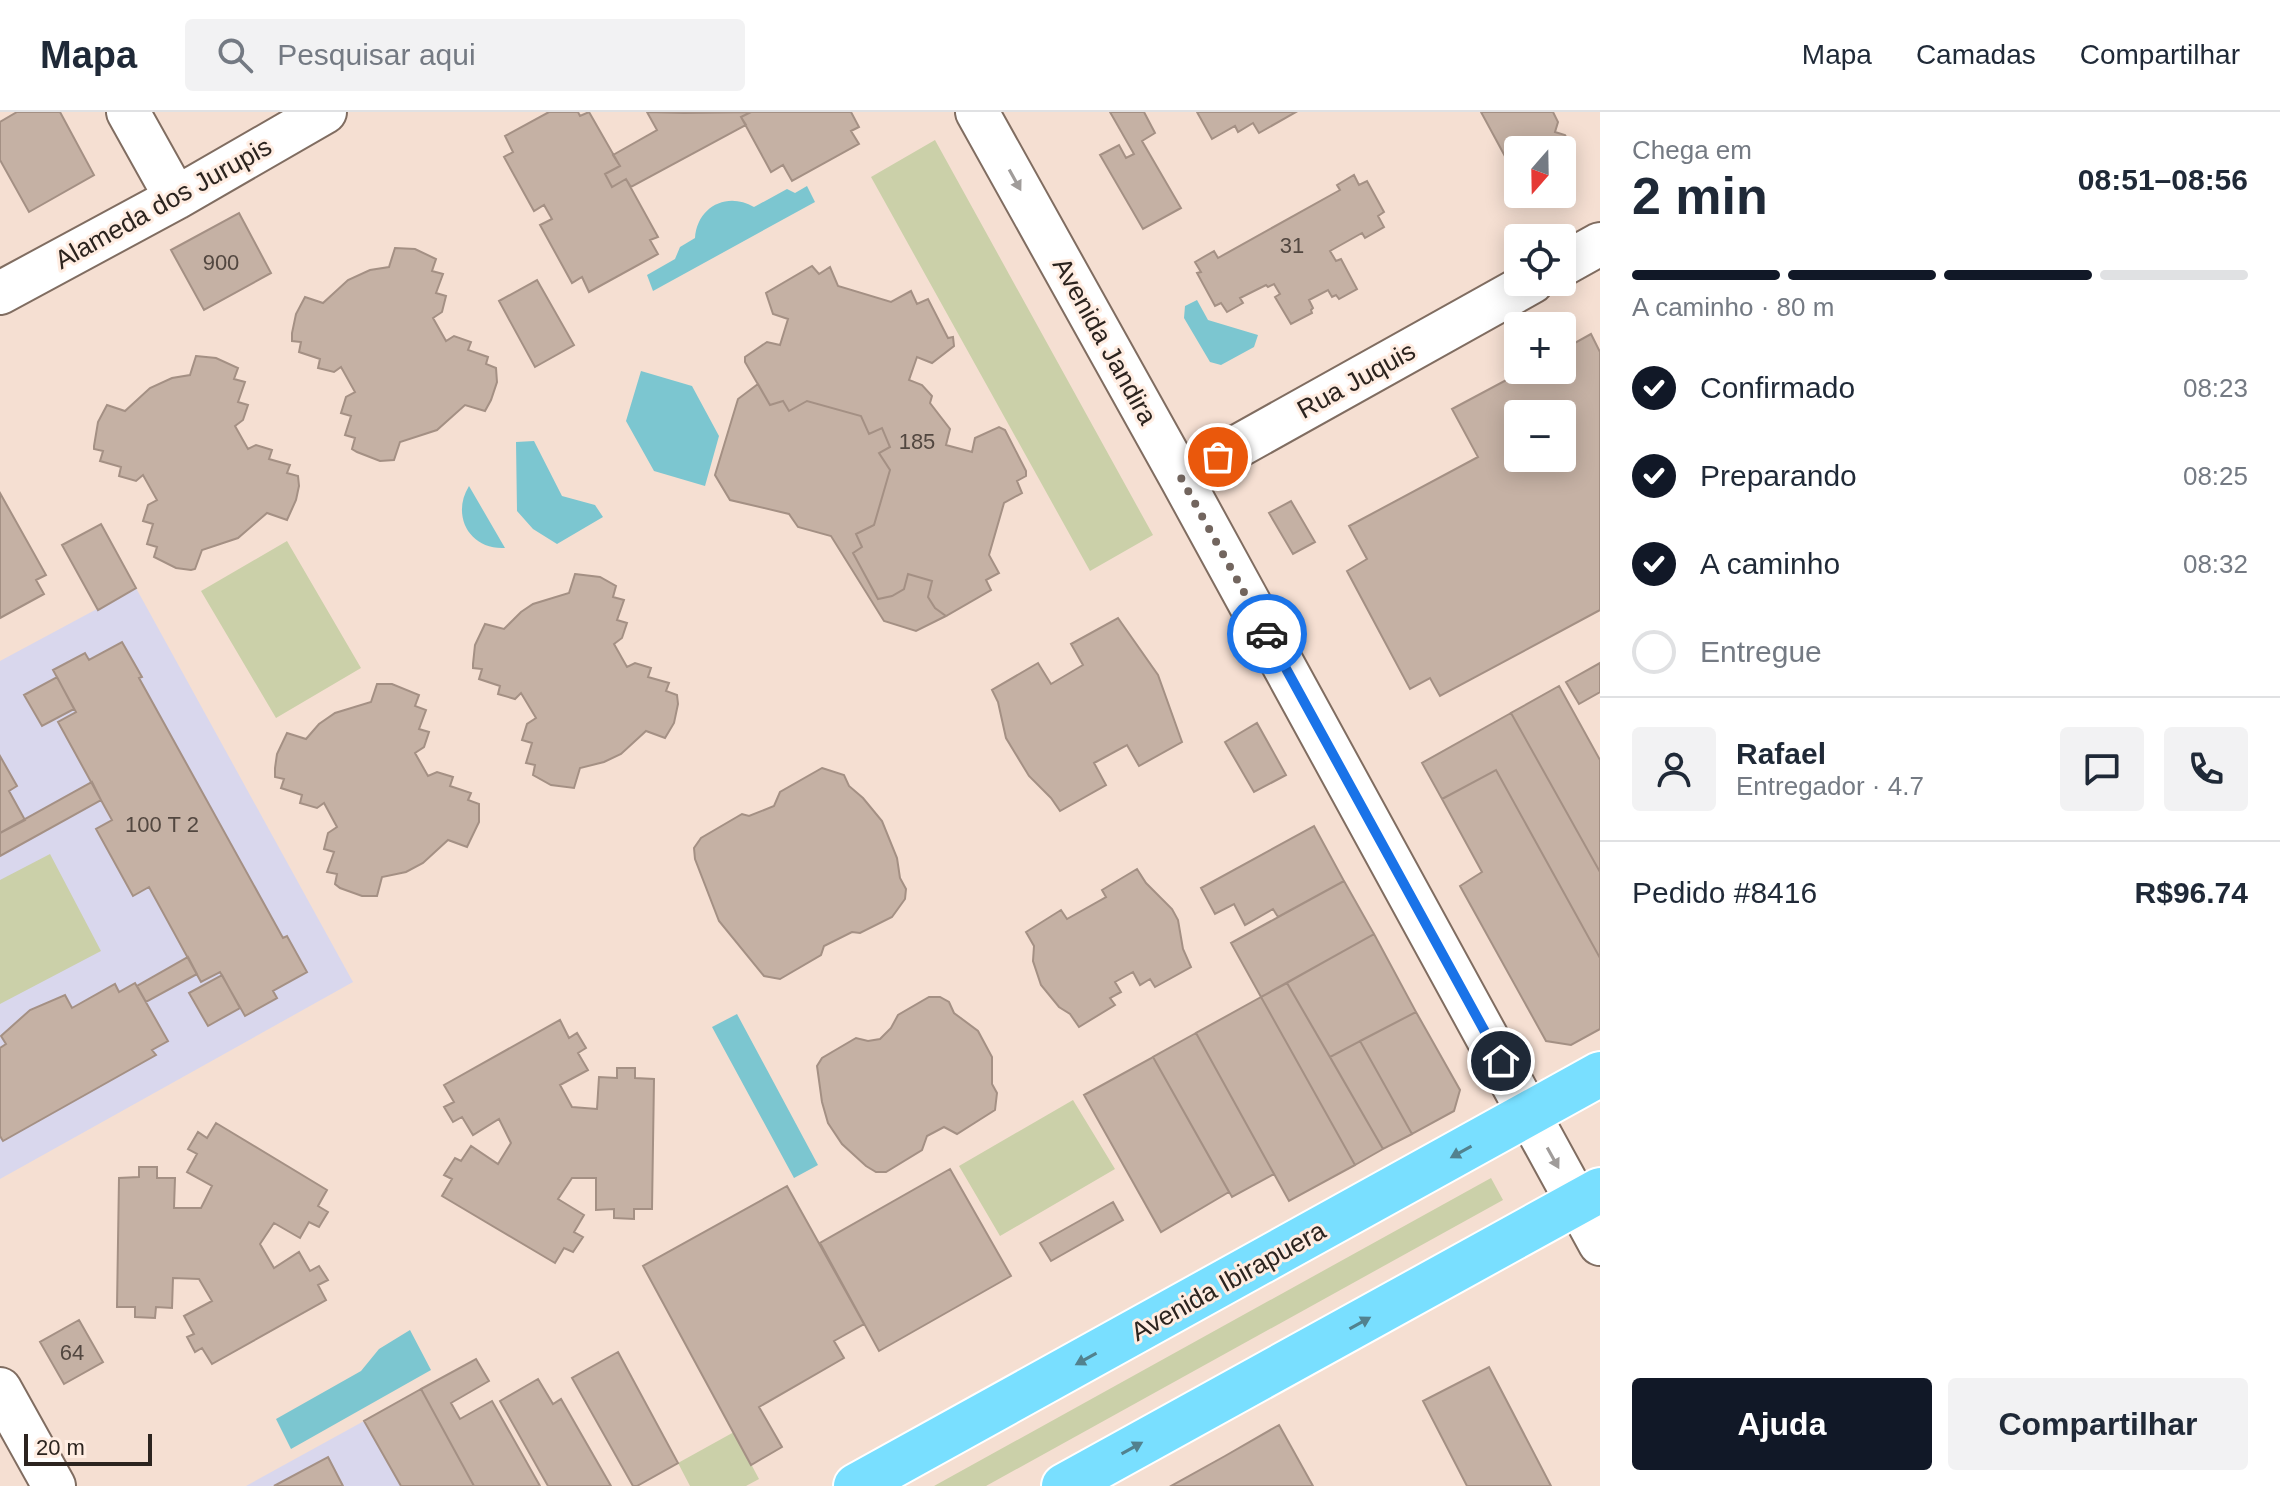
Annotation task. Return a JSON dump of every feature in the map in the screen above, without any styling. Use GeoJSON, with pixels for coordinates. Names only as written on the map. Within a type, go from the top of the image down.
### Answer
{"type":"FeatureCollection","features":[{"type":"Feature","properties":{"kind":"main road","name":"Avenida Ibirapuera"},"geometry":{"type":"LineString","coordinates":[[856,1486],[1600,1074]]}},
{"type":"Feature","properties":{"kind":"main road"},"geometry":{"type":"LineString","coordinates":[[1064,1486],[1588,1196]]}},
{"type":"Feature","properties":{"kind":"street"},"geometry":{"type":"LineString","coordinates":[[128,112],[176,198]]}},
{"type":"Feature","properties":{"kind":"street","name":"Alameda dos Jurupis"},"geometry":{"type":"LineString","coordinates":[[0,293],[176,198],[325,112]]}},
{"type":"Feature","properties":{"kind":"street","name":"Avenida Jandira"},"geometry":{"type":"LineString","coordinates":[[977,112],[1528,1114],[1588,1196],[1600,1244]]}},
{"type":"Feature","properties":{"kind":"street"},"geometry":{"type":"LineString","coordinates":[[1576,257],[1600,244]]}},
{"type":"Feature","properties":{"kind":"street","name":"Rua Juquis"},"geometry":{"type":"LineString","coordinates":[[1181,478],[1507,296]]}},
{"type":"Feature","properties":{"kind":"street"},"geometry":{"type":"LineString","coordinates":[[0,1389],[54,1486]]}},
{"type":"Feature","properties":{"kind":"shaded area"},"geometry":{"type":"Polygon","coordinates":[[[136,588],[353,982],[0,1179],[0,661],[136,588]]]}},
{"type":"Feature","properties":{"kind":"shaded area"},"geometry":{"type":"Polygon","coordinates":[[[364,1421],[401,1486],[246,1486],[364,1421]]]}},
{"type":"Feature","properties":{"kind":"green space"},"geometry":{"type":"Polygon","coordinates":[[[935,140],[1153,535],[1090,571],[871,177],[935,140]]]}},
{"type":"Feature","properties":{"kind":"green space"},"geometry":{"type":"Polygon","coordinates":[[[287,541],[361,668],[276,718],[201,591],[287,541]]]}},
{"type":"Feature","properties":{"kind":"green space"},"geometry":{"type":"Polygon","coordinates":[[[50,854],[101,951],[0,1004],[0,880],[50,854]]]}},
{"type":"Feature","properties":{"kind":"green space"},"geometry":{"type":"Polygon","coordinates":[[[1073,1100],[1115,1169],[1000,1236],[959,1166],[1073,1100]]]}},
{"type":"Feature","properties":{"kind":"green space"},"geometry":{"type":"Polygon","coordinates":[[[1491,1178],[1503,1200],[986,1486],[934,1486],[1491,1178]]]}},
{"type":"Feature","properties":{"kind":"green space"},"geometry":{"type":"Polygon","coordinates":[[[734,1432],[759,1479],[746,1486],[690,1486],[678,1463],[734,1432]]]}},
{"type":"Feature","properties":{"kind":"water"},"geometry":{"type":"Polygon","coordinates":[[[807,186],[815,202],[653,291],[647,275],[675,259],[680,247],[695,238],[697,227],[707,210],[734,201],[754,207],[787,189],[795,193],[807,186]]]}},
{"type":"Feature","properties":{"kind":"water"},"geometry":{"type":"Polygon","coordinates":[[[1197,300],[1208,320],[1258,335],[1254,347],[1221,365],[1210,362],[1184,318],[1185,306],[1197,300]]]}},
{"type":"Feature","properties":{"kind":"water"},"geometry":{"type":"Polygon","coordinates":[[[641,371],[692,386],[719,436],[705,486],[654,471],[626,421],[641,371]]]}},
{"type":"Feature","properties":{"kind":"water"},"geometry":{"type":"Polygon","coordinates":[[[534,441],[562,496],[595,505],[603,517],[557,544],[533,529],[517,511],[516,442],[534,441]]]}},
{"type":"Feature","properties":{"kind":"water"},"geometry":{"type":"Polygon","coordinates":[[[469,486],[505,548],[482,543],[467,529],[462,508],[469,486]]]}},
{"type":"Feature","properties":{"kind":"water"},"geometry":{"type":"Polygon","coordinates":[[[737,1014],[818,1165],[794,1178],[712,1027],[737,1014]]]}},
{"type":"Feature","properties":{"kind":"water"},"geometry":{"type":"Polygon","coordinates":[[[410,1330],[431,1370],[291,1449],[276,1419],[361,1371],[379,1349],[410,1330]]]}},
{"type":"Feature","properties":{"kind":"building"},"geometry":{"type":"Polygon","coordinates":[[[17,112],[60,112],[94,175],[29,212],[0,160],[0,122],[17,112]]]}},
{"type":"Feature","properties":{"kind":"building"},"geometry":{"type":"Polygon","coordinates":[[[549,112],[578,112],[580,116],[589,112],[620,166],[605,174],[612,187],[626,179],[658,237],[650,240],[658,254],[589,292],[582,277],[572,283],[540,225],[552,219],[544,205],[534,211],[504,157],[513,152],[505,136],[549,112]]]}},
{"type":"Feature","properties":{"kind":"building"},"geometry":{"type":"Polygon","coordinates":[[[647,112],[751,112],[741,117],[746,125],[631,187],[626,179],[612,187],[605,174],[620,166],[613,155],[657,130],[647,112]]]}},
{"type":"Feature","properties":{"kind":"building"},"geometry":{"type":"Polygon","coordinates":[[[751,112],[851,112],[859,127],[851,131],[859,144],[792,181],[783,165],[771,172],[741,117],[751,112]]]}},
{"type":"Feature","properties":{"kind":"building"},"geometry":{"type":"Polygon","coordinates":[[[1110,112],[1144,112],[1155,133],[1142,141],[1181,208],[1143,229],[1100,155],[1119,145],[1126,158],[1134,154],[1110,112]]]}},
{"type":"Feature","properties":{"kind":"building"},"geometry":{"type":"Polygon","coordinates":[[[1197,112],[1296,112],[1259,133],[1253,123],[1238,132],[1235,126],[1212,139],[1197,112]]]}},
{"type":"Feature","properties":{"kind":"building"},"geometry":{"type":"Polygon","coordinates":[[[1481,112],[1553,112],[1558,122],[1555,132],[1566,136],[1504,136],[1504,154],[1481,112]]]}},
{"type":"Feature","properties":{"kind":"building"},"geometry":{"type":"Polygon","coordinates":[[[1354,175],[1359,185],[1367,181],[1384,212],[1378,216],[1384,227],[1365,238],[1362,233],[1330,251],[1336,261],[1341,259],[1357,289],[1339,299],[1336,295],[1332,297],[1328,290],[1309,300],[1312,313],[1291,324],[1275,297],[1280,294],[1274,284],[1240,298],[1243,303],[1227,312],[1221,303],[1215,306],[1197,273],[1201,272],[1195,262],[1214,251],[1218,258],[1340,190],[1337,185],[1354,175]]]}},
{"type":"Feature","properties":{"kind":"building"},"geometry":{"type":"Polygon","coordinates":[[[239,213],[271,273],[204,310],[171,250],[239,213]]]}},
{"type":"Feature","properties":{"kind":"building"},"geometry":{"type":"Polygon","coordinates":[[[395,248],[415,249],[436,259],[432,271],[443,274],[436,293],[446,296],[442,312],[433,318],[446,341],[454,336],[471,342],[468,350],[488,357],[486,364],[496,368],[497,382],[485,411],[465,405],[437,430],[400,442],[394,460],[380,461],[352,449],[355,438],[345,435],[351,416],[341,413],[346,397],[355,392],[341,367],[334,372],[318,368],[320,359],[299,352],[301,342],[292,341],[292,333],[296,314],[305,297],[323,303],[348,280],[370,270],[389,267],[395,248]]]}},
{"type":"Feature","properties":{"kind":"building"},"geometry":{"type":"Polygon","coordinates":[[[812,266],[819,274],[830,267],[838,286],[891,302],[911,291],[917,304],[928,299],[948,338],[953,337],[954,346],[932,363],[917,357],[909,380],[922,385],[932,396],[930,403],[950,429],[946,445],[972,452],[975,438],[999,427],[1005,430],[1026,471],[1026,476],[1017,481],[1022,493],[1004,503],[989,555],[999,573],[986,580],[991,590],[946,616],[935,608],[928,597],[932,581],[908,574],[904,589],[878,599],[853,553],[862,547],[856,534],[874,525],[890,470],[879,453],[890,447],[882,428],[869,434],[861,416],[807,401],[789,411],[783,401],[770,405],[745,362],[745,357],[767,342],[780,345],[788,319],[773,314],[766,293],[812,266]]]}},
{"type":"Feature","properties":{"kind":"building"},"geometry":{"type":"Polygon","coordinates":[[[537,280],[574,345],[535,367],[499,301],[537,280]]]}},
{"type":"Feature","properties":{"kind":"building"},"geometry":{"type":"Polygon","coordinates":[[[1591,334],[1600,352],[1600,610],[1440,696],[1430,678],[1410,689],[1347,571],[1367,559],[1349,526],[1478,457],[1452,409],[1504,381],[1504,384],[1576,384],[1576,342],[1591,334]]]}},
{"type":"Feature","properties":{"kind":"building"},"geometry":{"type":"Polygon","coordinates":[[[196,356],[216,358],[238,368],[234,379],[245,382],[238,402],[248,405],[243,420],[235,426],[248,449],[256,445],[272,450],[269,459],[290,465],[287,473],[298,476],[299,486],[287,520],[267,513],[238,538],[202,550],[195,569],[191,570],[176,568],[154,557],[157,547],[147,544],[153,524],[143,521],[148,505],[157,500],[143,475],[136,481],[119,476],[121,467],[100,461],[103,451],[94,449],[94,446],[98,422],[107,405],[125,411],[150,388],[172,378],[190,375],[196,356]]]}},
{"type":"Feature","properties":{"kind":"building"},"geometry":{"type":"Polygon","coordinates":[[[758,384],[770,405],[783,401],[789,411],[807,401],[861,416],[869,434],[882,428],[890,447],[879,453],[890,470],[874,525],[856,534],[862,547],[853,553],[878,599],[904,589],[908,574],[932,581],[928,597],[935,608],[946,616],[916,631],[884,621],[831,536],[798,527],[789,514],[730,500],[715,475],[738,399],[758,384]]]}},
{"type":"Feature","properties":{"kind":"building"},"geometry":{"type":"Polygon","coordinates":[[[0,493],[46,575],[36,580],[44,594],[0,618],[0,493]]]}},
{"type":"Feature","properties":{"kind":"building"},"geometry":{"type":"Polygon","coordinates":[[[1291,501],[1315,542],[1293,554],[1269,513],[1291,501]]]}},
{"type":"Feature","properties":{"kind":"building"},"geometry":{"type":"Polygon","coordinates":[[[101,524],[136,588],[98,610],[62,545],[101,524]]]}},
{"type":"Feature","properties":{"kind":"building"},"geometry":{"type":"Polygon","coordinates":[[[575,574],[600,577],[616,586],[613,597],[624,600],[617,620],[627,623],[622,638],[614,644],[627,667],[635,663],[651,668],[648,677],[669,683],[666,691],[677,695],[678,704],[674,723],[665,738],[646,731],[621,754],[580,768],[574,788],[551,785],[533,775],[535,765],[526,763],[532,743],[522,740],[527,724],[536,718],[521,693],[515,699],[498,694],[500,686],[479,679],[482,669],[473,668],[473,664],[475,645],[485,624],[504,629],[533,604],[569,593],[575,574]]]}},
{"type":"Feature","properties":{"kind":"building"},"geometry":{"type":"Polygon","coordinates":[[[1118,618],[1158,675],[1182,742],[1139,766],[1127,745],[1094,763],[1106,785],[1060,811],[1029,776],[1006,738],[992,690],[1038,663],[1051,684],[1083,665],[1071,644],[1118,618]]]}},
{"type":"Feature","properties":{"kind":"building"},"geometry":{"type":"Polygon","coordinates":[[[122,642],[283,938],[287,936],[307,972],[273,991],[277,998],[245,1016],[220,972],[201,982],[149,887],[133,896],[96,829],[112,820],[58,722],[76,712],[53,670],[85,653],[89,660],[122,642]]]}},
{"type":"Feature","properties":{"kind":"building"},"geometry":{"type":"Polygon","coordinates":[[[1600,663],[1600,692],[1579,704],[1566,682],[1600,663]]]}},
{"type":"Feature","properties":{"kind":"building"},"geometry":{"type":"Polygon","coordinates":[[[57,677],[74,709],[42,726],[24,695],[57,677]]]}},
{"type":"Feature","properties":{"kind":"building"},"geometry":{"type":"Polygon","coordinates":[[[377,684],[392,684],[419,695],[415,706],[426,710],[419,729],[429,732],[424,747],[415,753],[428,776],[437,772],[453,777],[450,786],[471,793],[468,800],[479,804],[479,822],[467,847],[448,840],[423,863],[406,872],[382,877],[377,896],[362,896],[340,888],[335,884],[337,874],[327,872],[334,852],[324,849],[328,833],[337,827],[324,803],[317,808],[300,803],[302,795],[281,788],[284,779],[275,777],[275,768],[277,754],[287,733],[306,739],[319,724],[335,713],[371,702],[377,684]]]}},
{"type":"Feature","properties":{"kind":"building"},"geometry":{"type":"Polygon","coordinates":[[[1559,686],[1600,760],[1600,872],[1511,713],[1559,686]]]}},
{"type":"Feature","properties":{"kind":"building"},"geometry":{"type":"Polygon","coordinates":[[[1511,713],[1600,872],[1600,958],[1496,770],[1442,799],[1422,763],[1511,713]]]}},
{"type":"Feature","properties":{"kind":"building"},"geometry":{"type":"Polygon","coordinates":[[[1257,723],[1286,775],[1254,792],[1225,742],[1257,723]]]}},
{"type":"Feature","properties":{"kind":"building"},"geometry":{"type":"Polygon","coordinates":[[[0,756],[17,786],[9,791],[25,820],[0,833],[0,756]]]}},
{"type":"Feature","properties":{"kind":"building"},"geometry":{"type":"Polygon","coordinates":[[[822,768],[844,775],[849,786],[882,821],[897,858],[900,878],[906,889],[905,899],[892,917],[824,946],[821,955],[780,979],[764,976],[719,921],[695,859],[694,848],[701,838],[742,814],[749,816],[774,806],[780,792],[822,768]]]}},
{"type":"Feature","properties":{"kind":"building"},"geometry":{"type":"Polygon","coordinates":[[[1496,770],[1600,958],[1600,1029],[1571,1045],[1546,1041],[1460,886],[1482,872],[1442,799],[1496,770]]]}},
{"type":"Feature","properties":{"kind":"building"},"geometry":{"type":"Polygon","coordinates":[[[92,782],[101,800],[0,856],[0,833],[92,782]]]}},
{"type":"Feature","properties":{"kind":"building"},"geometry":{"type":"Polygon","coordinates":[[[1314,826],[1344,881],[1278,917],[1273,909],[1245,925],[1234,904],[1215,914],[1201,888],[1314,826]]]}},
{"type":"Feature","properties":{"kind":"building"},"geometry":{"type":"Polygon","coordinates":[[[1137,869],[1146,883],[1172,909],[1191,967],[1155,987],[1150,979],[1140,985],[1133,972],[1115,982],[1121,992],[1110,998],[1115,1005],[1079,1027],[1041,985],[1033,961],[1034,946],[1026,932],[1061,910],[1067,919],[1106,897],[1102,890],[1137,869]]]}},
{"type":"Feature","properties":{"kind":"building"},"geometry":{"type":"Polygon","coordinates":[[[1344,881],[1374,934],[1261,997],[1231,943],[1344,881]]]}},
{"type":"Feature","properties":{"kind":"building"},"geometry":{"type":"Polygon","coordinates":[[[1374,934],[1416,1012],[1330,1057],[1287,983],[1374,934]]]}},
{"type":"Feature","properties":{"kind":"building"},"geometry":{"type":"Polygon","coordinates":[[[188,957],[197,974],[146,1002],[137,986],[188,957]]]}},
{"type":"Feature","properties":{"kind":"building"},"geometry":{"type":"Polygon","coordinates":[[[222,975],[240,1008],[208,1026],[189,993],[222,975]]]}},
{"type":"Feature","properties":{"kind":"building"},"geometry":{"type":"Polygon","coordinates":[[[135,983],[168,1041],[152,1050],[156,1055],[3,1141],[0,1136],[0,1048],[6,1044],[1,1036],[30,1010],[65,995],[72,1008],[115,984],[119,992],[135,983]]]}},
{"type":"Feature","properties":{"kind":"building"},"geometry":{"type":"Polygon","coordinates":[[[1287,983],[1383,1149],[1355,1165],[1261,997],[1287,983]]]}},
{"type":"Feature","properties":{"kind":"building"},"geometry":{"type":"Polygon","coordinates":[[[929,997],[940,997],[949,1002],[954,1013],[978,1031],[992,1057],[992,1084],[997,1093],[995,1110],[957,1134],[944,1127],[927,1136],[922,1150],[886,1172],[876,1172],[842,1144],[828,1123],[817,1066],[822,1058],[856,1038],[868,1041],[880,1039],[898,1015],[929,997]]]}},
{"type":"Feature","properties":{"kind":"building"},"geometry":{"type":"Polygon","coordinates":[[[1261,997],[1355,1165],[1289,1201],[1196,1033],[1261,997]]]}},
{"type":"Feature","properties":{"kind":"building"},"geometry":{"type":"Polygon","coordinates":[[[1416,1012],[1460,1090],[1454,1111],[1412,1134],[1360,1041],[1416,1012]]]}},
{"type":"Feature","properties":{"kind":"building"},"geometry":{"type":"Polygon","coordinates":[[[560,1020],[569,1038],[577,1033],[586,1048],[578,1053],[588,1070],[560,1085],[572,1107],[597,1109],[599,1077],[617,1078],[617,1068],[635,1068],[635,1078],[654,1079],[652,1209],[634,1209],[634,1219],[614,1218],[614,1209],[596,1210],[596,1178],[572,1178],[558,1199],[584,1215],[574,1232],[583,1237],[573,1252],[564,1248],[555,1263],[442,1196],[452,1179],[444,1175],[455,1158],[461,1161],[471,1146],[498,1164],[511,1143],[499,1119],[473,1135],[462,1117],[453,1122],[444,1107],[454,1102],[444,1085],[560,1020]]]}},
{"type":"Feature","properties":{"kind":"building"},"geometry":{"type":"Polygon","coordinates":[[[1196,1033],[1274,1174],[1232,1197],[1153,1057],[1196,1033]]]}},
{"type":"Feature","properties":{"kind":"building"},"geometry":{"type":"Polygon","coordinates":[[[1360,1041],[1412,1134],[1383,1149],[1330,1057],[1360,1041]]]}},
{"type":"Feature","properties":{"kind":"building"},"geometry":{"type":"Polygon","coordinates":[[[1153,1057],[1229,1192],[1161,1232],[1084,1095],[1153,1057]]]}},
{"type":"Feature","properties":{"kind":"building"},"geometry":{"type":"Polygon","coordinates":[[[216,1123],[327,1190],[318,1206],[328,1212],[319,1227],[309,1222],[300,1238],[274,1223],[260,1244],[274,1268],[299,1252],[310,1271],[319,1266],[328,1280],[318,1285],[326,1300],[212,1364],[202,1348],[195,1352],[187,1337],[194,1334],[184,1316],[212,1301],[199,1279],[173,1278],[172,1308],[156,1307],[155,1318],[135,1317],[135,1307],[117,1307],[119,1178],[139,1177],[139,1167],[157,1167],[157,1178],[175,1178],[174,1208],[201,1208],[212,1186],[187,1172],[197,1154],[188,1149],[198,1132],[207,1138],[216,1123]]]}},
{"type":"Feature","properties":{"kind":"building"},"geometry":{"type":"Polygon","coordinates":[[[950,1169],[1011,1276],[879,1351],[820,1243],[950,1169]]]}},
{"type":"Feature","properties":{"kind":"building"},"geometry":{"type":"Polygon","coordinates":[[[787,1186],[864,1324],[834,1341],[844,1358],[759,1407],[782,1447],[751,1465],[643,1266],[787,1186]]]}},
{"type":"Feature","properties":{"kind":"building"},"geometry":{"type":"Polygon","coordinates":[[[1113,1202],[1123,1220],[1051,1261],[1040,1243],[1113,1202]]]}},
{"type":"Feature","properties":{"kind":"building"},"geometry":{"type":"Polygon","coordinates":[[[79,1320],[103,1362],[64,1384],[40,1342],[79,1320]]]}},
{"type":"Feature","properties":{"kind":"building"},"geometry":{"type":"Polygon","coordinates":[[[618,1352],[678,1463],[637,1486],[633,1486],[572,1378],[618,1352]]]}},
{"type":"Feature","properties":{"kind":"building"},"geometry":{"type":"Polygon","coordinates":[[[476,1359],[489,1381],[451,1403],[460,1419],[492,1401],[540,1486],[474,1486],[421,1389],[476,1359]]]}},
{"type":"Feature","properties":{"kind":"building"},"geometry":{"type":"Polygon","coordinates":[[[1489,1367],[1551,1486],[1467,1486],[1423,1401],[1489,1367]]]}},
{"type":"Feature","properties":{"kind":"building"},"geometry":{"type":"Polygon","coordinates":[[[538,1379],[553,1404],[561,1399],[611,1486],[548,1486],[500,1401],[538,1379]]]}},
{"type":"Feature","properties":{"kind":"building"},"geometry":{"type":"Polygon","coordinates":[[[421,1389],[474,1486],[401,1486],[364,1421],[421,1389]]]}},
{"type":"Feature","properties":{"kind":"building"},"geometry":{"type":"Polygon","coordinates":[[[1279,1425],[1313,1486],[1171,1486],[1225,1456],[1279,1425]]]}},
{"type":"Feature","properties":{"kind":"building"},"geometry":{"type":"Polygon","coordinates":[[[328,1457],[343,1486],[274,1486],[328,1457]]]}},
{"type":"Feature","properties":{"kind":"way so far"},"geometry":{"type":"LineString","coordinates":[[1218,457],[1181,478],[1267,634]]}},
{"type":"Feature","properties":{"kind":"route"},"geometry":{"type":"LineString","coordinates":[[1267,634],[1501,1061]]}}]}
